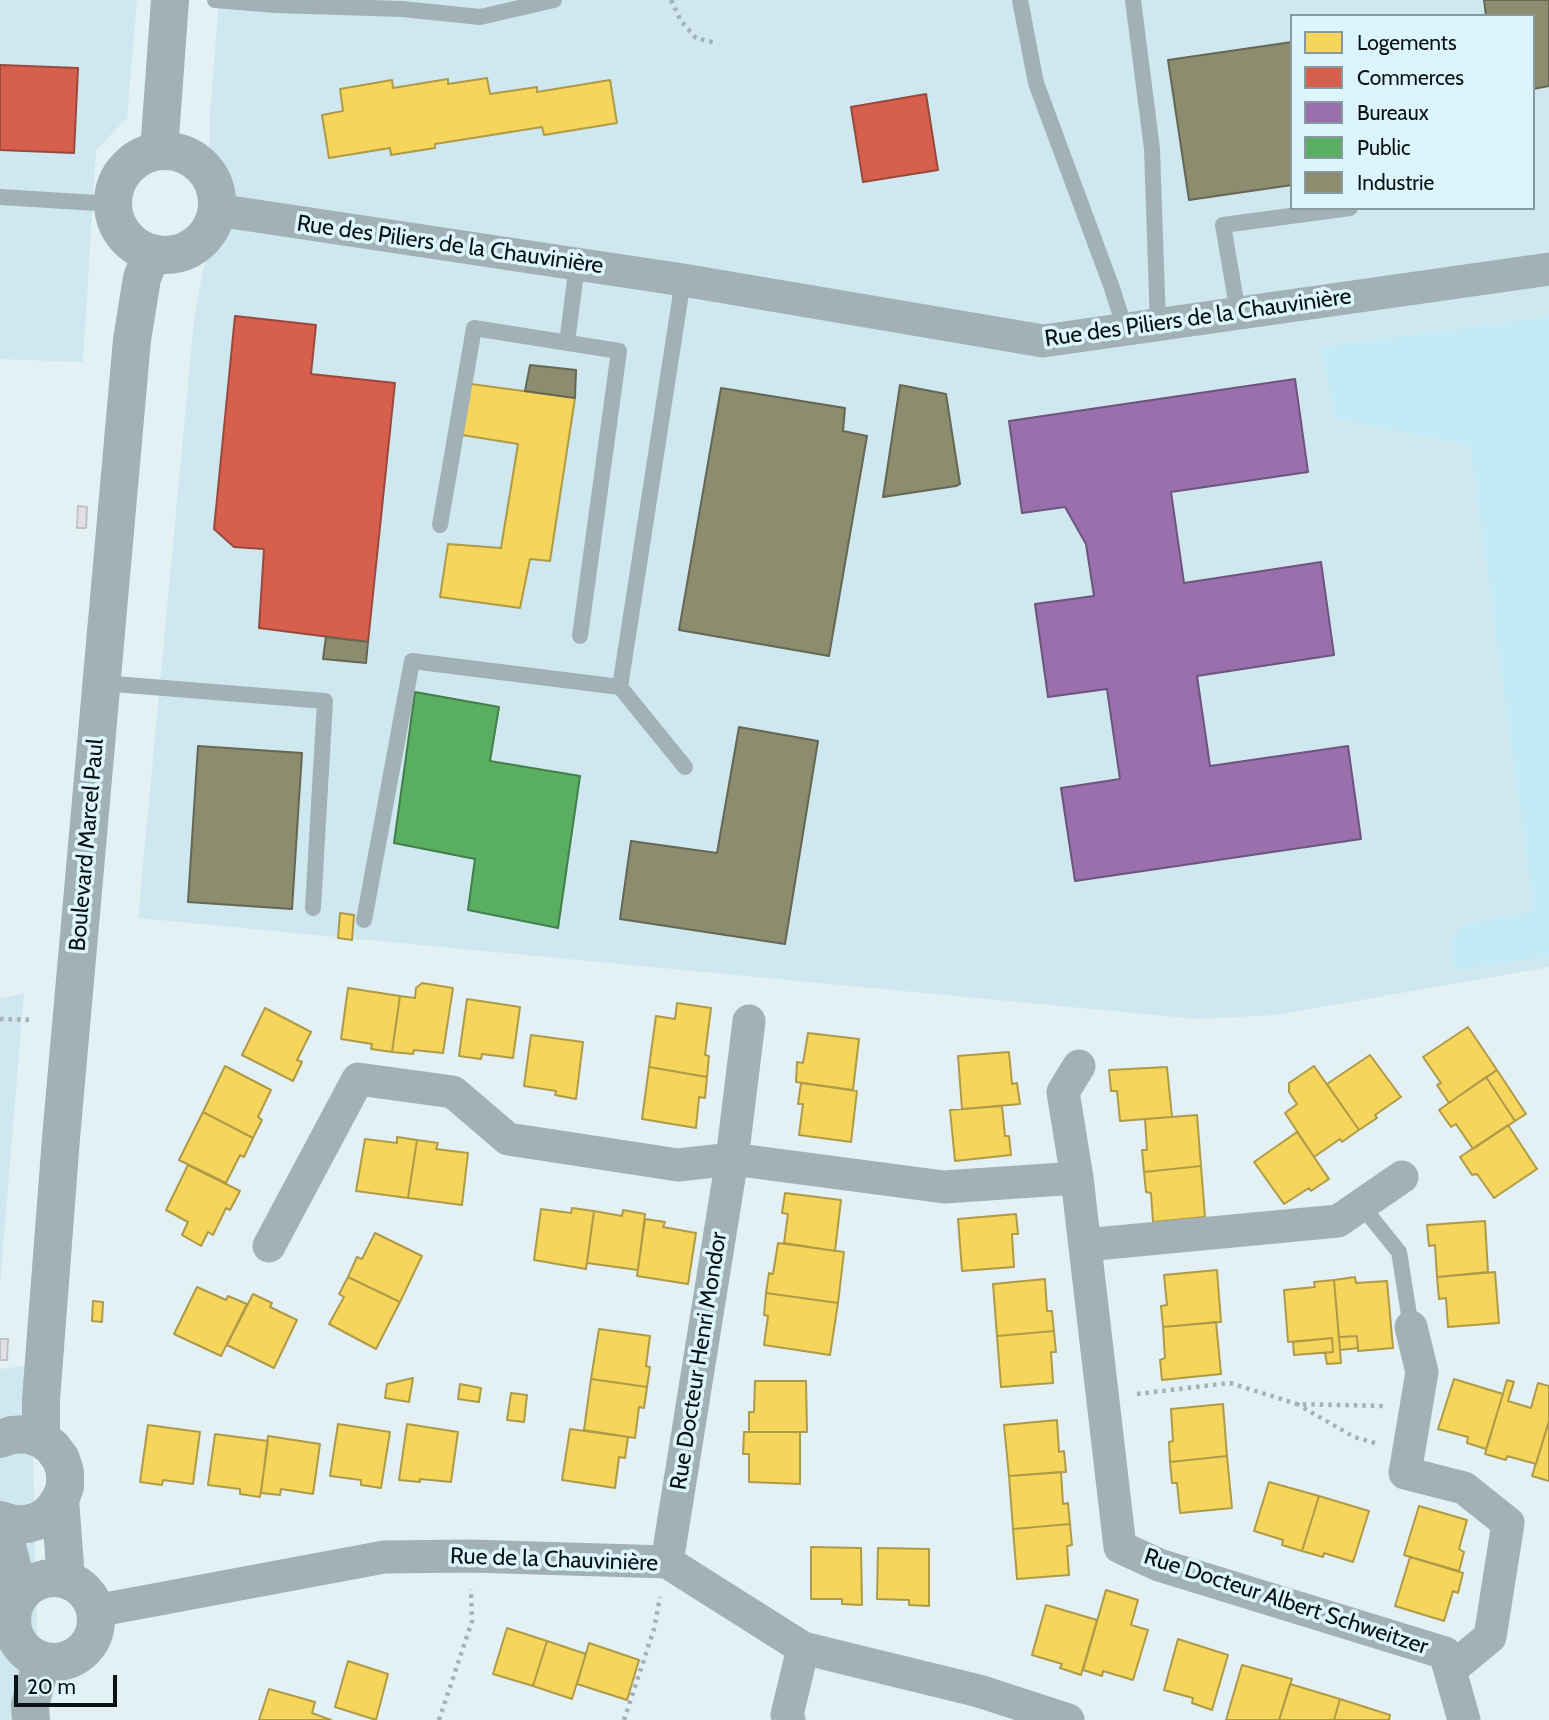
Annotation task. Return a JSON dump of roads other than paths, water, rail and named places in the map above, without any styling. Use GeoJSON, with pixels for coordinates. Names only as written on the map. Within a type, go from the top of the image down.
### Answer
{"type":"FeatureCollection","features":[{"type":"Feature","properties":{"kind":"street"},"geometry":{"type":"LineString","coordinates":[[159,151],[170,0]]}},
{"type":"Feature","properties":{"kind":"street"},"geometry":{"type":"LineString","coordinates":[[159,151],[183,153],[203,166],[215,187],[217,210],[210,231],[194,246],[173,254],[152,253],[141,249],[124,235],[113,204],[114,193],[122,173],[138,158],[159,151]]}},
{"type":"Feature","properties":{"kind":"street","name":"Rue des Piliers de la Chauvinière"},"geometry":{"type":"LineString","coordinates":[[217,210],[682,280],[1043,341],[1549,269]]}},
{"type":"Feature","properties":{"kind":"street","name":"Boulevard Marcel Paul"},"geometry":{"type":"LineString","coordinates":[[41,1439],[41,1400],[61,1138],[132,340],[142,278],[152,253]]}},
{"type":"Feature","properties":{"kind":"street","name":"Rue Docteur Henri Mondor"},"geometry":{"type":"LineString","coordinates":[[667,1562],[732,1160],[748,1021]]}},
{"type":"Feature","properties":{"kind":"street","name":"Rue Docteur Albert Schweitzer"},"geometry":{"type":"LineString","coordinates":[[1079,1066],[1063,1092],[1077,1178],[1120,1547],[1159,1565],[1445,1653],[1464,1720]]}},
{"type":"Feature","properties":{"kind":"street"},"geometry":{"type":"LineString","coordinates":[[269,1246],[358,1079],[453,1092],[508,1139],[678,1165],[732,1160],[944,1187],[1077,1178]]}},
{"type":"Feature","properties":{"kind":"street"},"geometry":{"type":"LineString","coordinates":[[1085,1245],[1338,1222],[1402,1177]]}},
{"type":"Feature","properties":{"kind":"street","name":"Rue Docteur Albert Schweitzer"},"geometry":{"type":"LineString","coordinates":[[1410,1327],[1422,1372],[1415,1407],[1416,1467],[1464,1488],[1508,1523],[1490,1637],[1451,1669]]}},
{"type":"Feature","properties":{"kind":"street"},"geometry":{"type":"LineString","coordinates":[[0,1439],[27,1434],[41,1439],[52,1447],[61,1459],[65,1472],[65,1487],[60,1500],[41,1520],[27,1524],[0,1520]]}},
{"type":"Feature","properties":{"kind":"street"},"geometry":{"type":"LineString","coordinates":[[60,1500],[66,1579]]}},
{"type":"Feature","properties":{"kind":"street"},"geometry":{"type":"LineString","coordinates":[[0,1520],[20,1595]]}},
{"type":"Feature","properties":{"kind":"street","name":"Rue de la Chauvinière"},"geometry":{"type":"LineString","coordinates":[[95,1611],[384,1557],[471,1556],[667,1562],[803,1648],[979,1691],[1069,1720]]}},
{"type":"Feature","properties":{"kind":"street"},"geometry":{"type":"LineString","coordinates":[[53,1577],[66,1579],[86,1591],[95,1611],[96,1626],[92,1640],[70,1659],[56,1662],[41,1660],[20,1645],[14,1633],[14,1607],[20,1595],[41,1580],[53,1577]]}},
{"type":"Feature","properties":{"kind":"street"},"geometry":{"type":"LineString","coordinates":[[789,1720],[803,1648]]}},
{"type":"Feature","properties":{"kind":"street"},"geometry":{"type":"LineString","coordinates":[[31,1720],[30,1705],[41,1660]]}},
{"type":"Feature","properties":{"kind":"lane"},"geometry":{"type":"LineString","coordinates":[[215,0],[402,9],[480,17],[554,0]]}},
{"type":"Feature","properties":{"kind":"lane"},"geometry":{"type":"LineString","coordinates":[[1020,0],[1036,83],[1125,329]]}},
{"type":"Feature","properties":{"kind":"lane"},"geometry":{"type":"LineString","coordinates":[[1133,0],[1152,149],[1158,325]]}},
{"type":"Feature","properties":{"kind":"lane"},"geometry":{"type":"LineString","coordinates":[[0,197],[113,204]]}},
{"type":"Feature","properties":{"kind":"lane"},"geometry":{"type":"LineString","coordinates":[[1238,313],[1223,225],[1335,210]]}},
{"type":"Feature","properties":{"kind":"lane"},"geometry":{"type":"LineString","coordinates":[[567,343],[577,264]]}},
{"type":"Feature","properties":{"kind":"lane"},"geometry":{"type":"LineString","coordinates":[[620,687],[682,280]]}},
{"type":"Feature","properties":{"kind":"lane"},"geometry":{"type":"LineString","coordinates":[[440,525],[474,328],[619,351],[580,636]]}},
{"type":"Feature","properties":{"kind":"lane"},"geometry":{"type":"LineString","coordinates":[[364,920],[412,661],[620,687],[685,767]]}},
{"type":"Feature","properties":{"kind":"lane"},"geometry":{"type":"LineString","coordinates":[[102,683],[326,701],[313,908]]}},
{"type":"Feature","properties":{"kind":"lane"},"geometry":{"type":"LineString","coordinates":[[1361,1205],[1399,1252],[1410,1327]]}}]}
